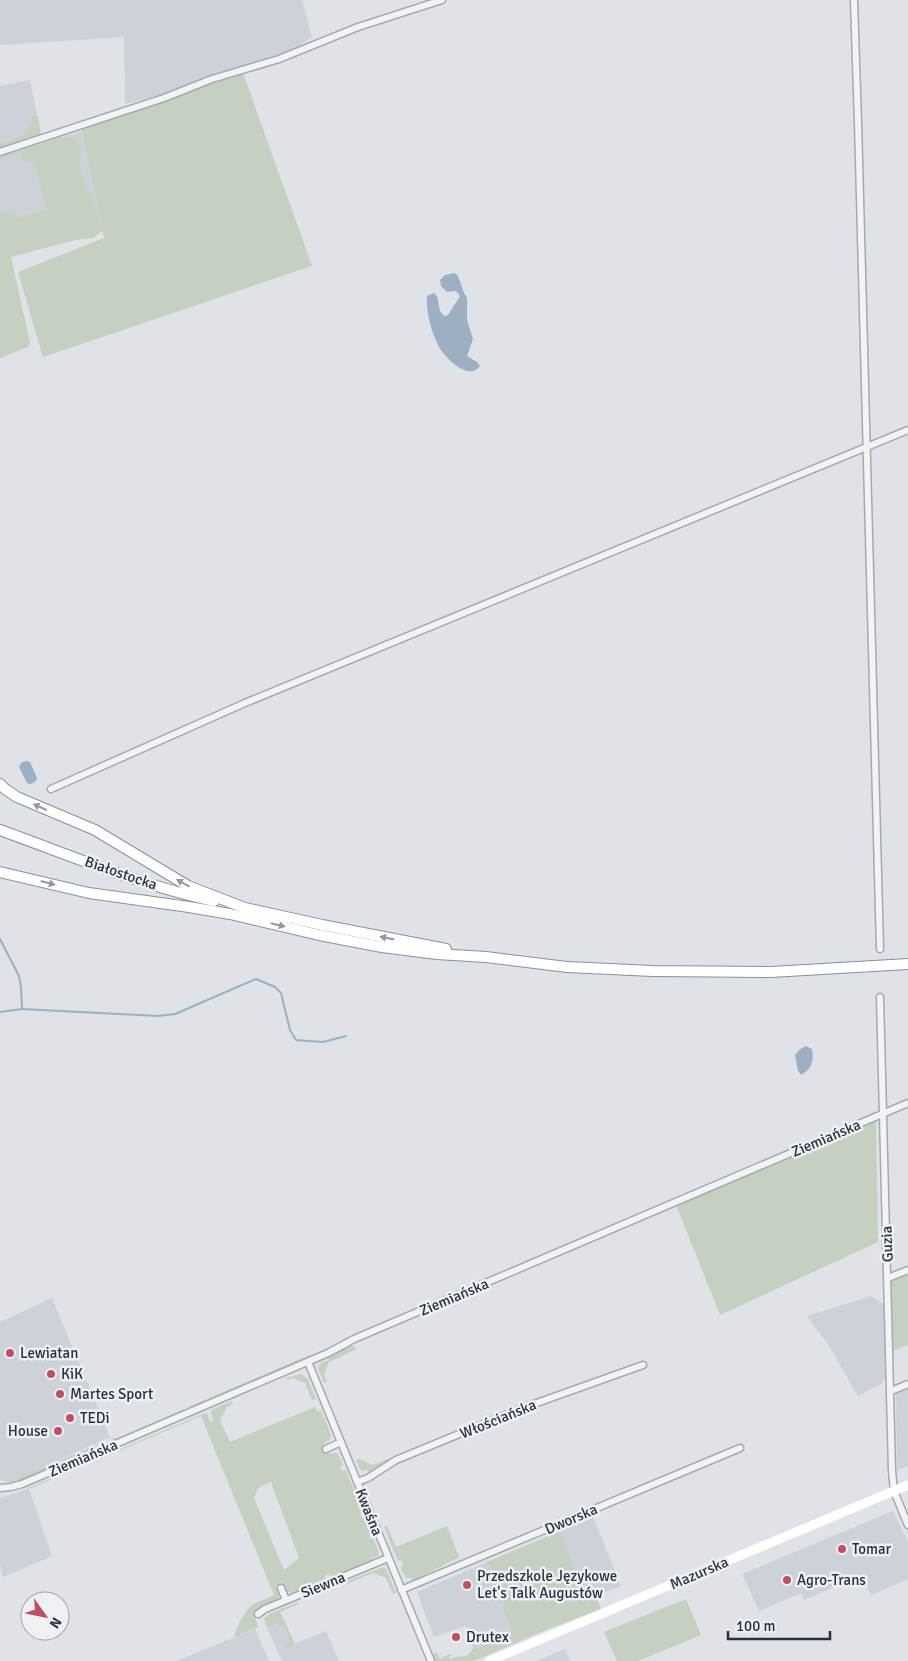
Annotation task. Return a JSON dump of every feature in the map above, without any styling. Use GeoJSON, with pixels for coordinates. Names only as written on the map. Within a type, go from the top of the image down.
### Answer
{"type":"FeatureCollection","features":[{"type":"Feature","properties":{"kind":"highway"},"geometry":{"type":"LineString","coordinates":[[0,784],[17,797],[95,830],[188,886],[244,908],[486,958]]}},
{"type":"Feature","properties":{"kind":"highway","name":"Białostocka"},"geometry":{"type":"LineString","coordinates":[[0,830],[118,873],[192,897],[244,908]]}},
{"type":"Feature","properties":{"kind":"highway","name":"Białostocka"},"geometry":{"type":"LineString","coordinates":[[0,837],[119,880],[230,914]]}},
{"type":"Feature","properties":{"kind":"highway"},"geometry":{"type":"LineString","coordinates":[[0,872],[108,897],[180,905],[230,914],[319,935],[382,947],[437,954],[567,967],[653,971],[772,972],[908,964]]}},
{"type":"Feature","properties":{"kind":"main road","name":"Mazurska"},"geometry":{"type":"LineString","coordinates":[[489,1661],[908,1485]]}},
{"type":"Feature","properties":{"kind":"street"},"geometry":{"type":"LineString","coordinates":[[0,152],[164,98],[212,79],[279,59],[358,27],[442,0]]}},
{"type":"Feature","properties":{"kind":"street"},"geometry":{"type":"LineString","coordinates":[[854,0],[880,948]]}},
{"type":"Feature","properties":{"kind":"street"},"geometry":{"type":"LineString","coordinates":[[51,789],[245,703],[908,430]]}},
{"type":"Feature","properties":{"kind":"street","name":"Guzia"},"geometry":{"type":"LineString","coordinates":[[880,997],[894,1491]]}},
{"type":"Feature","properties":{"kind":"street","name":"Ziemiańska"},"geometry":{"type":"LineString","coordinates":[[0,1488],[22,1484],[308,1362],[354,1339],[908,1103]]}},
{"type":"Feature","properties":{"kind":"street"},"geometry":{"type":"LineString","coordinates":[[888,1278],[908,1270]]}},
{"type":"Feature","properties":{"kind":"street","name":"Kwaśna"},"geometry":{"type":"LineString","coordinates":[[308,1362],[431,1661]]}},
{"type":"Feature","properties":{"kind":"street","name":"Włościańska"},"geometry":{"type":"LineString","coordinates":[[357,1482],[368,1478],[396,1460],[511,1413],[643,1365]]}},
{"type":"Feature","properties":{"kind":"street"},"geometry":{"type":"LineString","coordinates":[[891,1391],[908,1384]]}},
{"type":"Feature","properties":{"kind":"street"},"geometry":{"type":"LineString","coordinates":[[326,1449],[341,1442]]}},
{"type":"Feature","properties":{"kind":"street","name":"Dworska"},"geometry":{"type":"LineString","coordinates":[[401,1590],[740,1448]]}},
{"type":"Feature","properties":{"kind":"street"},"geometry":{"type":"LineString","coordinates":[[894,1491],[908,1524]]}},
{"type":"Feature","properties":{"kind":"street","name":"Siewna"},"geometry":{"type":"LineString","coordinates":[[258,1614],[265,1609],[388,1558]]}},
{"type":"Feature","properties":{"kind":"street"},"geometry":{"type":"LineString","coordinates":[[281,1588],[286,1600]]}},
{"type":"Feature","properties":{"kind":"shaded area"},"geometry":{"type":"Polygon","coordinates":[[[0,0],[302,0],[312,37],[266,67],[125,104],[124,37],[0,45],[0,0]]]}},
{"type":"Feature","properties":{"kind":"shaded area"},"geometry":{"type":"Polygon","coordinates":[[[30,80],[41,135],[0,148],[0,86],[30,80]]]}},
{"type":"Feature","properties":{"kind":"shaded area"},"geometry":{"type":"Polygon","coordinates":[[[82,131],[102,230],[0,257],[0,157],[82,131]]]}},
{"type":"Feature","properties":{"kind":"shaded area"},"geometry":{"type":"Polygon","coordinates":[[[871,1296],[885,1305],[887,1375],[881,1384],[858,1396],[829,1346],[807,1316],[871,1296]]]}},
{"type":"Feature","properties":{"kind":"shaded area"},"geometry":{"type":"Polygon","coordinates":[[[52,1298],[110,1437],[10,1482],[0,1480],[0,1322],[52,1298]]]}},
{"type":"Feature","properties":{"kind":"shaded area"},"geometry":{"type":"Polygon","coordinates":[[[908,1385],[908,1466],[897,1470],[896,1390],[908,1385]]]}},
{"type":"Feature","properties":{"kind":"shaded area"},"geometry":{"type":"Polygon","coordinates":[[[29,1489],[52,1556],[3,1577],[0,1563],[0,1498],[29,1489]]]}},
{"type":"Feature","properties":{"kind":"shaded area"},"geometry":{"type":"Polygon","coordinates":[[[893,1511],[908,1542],[908,1579],[871,1595],[861,1575],[804,1600],[801,1593],[759,1611],[742,1574],[893,1511]]]}},
{"type":"Feature","properties":{"kind":"shaded area"},"geometry":{"type":"Polygon","coordinates":[[[593,1517],[621,1586],[588,1599],[560,1531],[593,1517]]]}},
{"type":"Feature","properties":{"kind":"shaded area"},"geometry":{"type":"Polygon","coordinates":[[[487,1562],[512,1633],[473,1649],[465,1626],[434,1637],[417,1592],[487,1562]]]}},
{"type":"Feature","properties":{"kind":"shaded area"},"geometry":{"type":"Polygon","coordinates":[[[283,1617],[294,1644],[326,1631],[339,1661],[282,1661],[265,1624],[283,1617]]]}},
{"type":"Feature","properties":{"kind":"shaded area"},"geometry":{"type":"Polygon","coordinates":[[[255,1629],[269,1661],[176,1661],[255,1629]]]}},
{"type":"Feature","properties":{"kind":"shaded area"},"geometry":{"type":"Polygon","coordinates":[[[565,1649],[570,1661],[536,1661],[565,1649]]]}},
{"type":"Feature","properties":{"kind":"green space"},"geometry":{"type":"Polygon","coordinates":[[[243,73],[312,266],[43,357],[18,272],[104,238],[102,231],[93,238],[76,240],[11,257],[30,343],[28,347],[0,358],[0,213],[13,211],[16,218],[47,210],[34,161],[23,163],[20,152],[0,159],[0,157],[62,137],[74,138],[81,149],[80,169],[82,176],[96,207],[101,224],[81,126],[243,73]]]}},
{"type":"Feature","properties":{"kind":"green space"},"geometry":{"type":"Polygon","coordinates":[[[38,116],[41,135],[0,148],[0,144],[16,139],[26,132],[32,123],[33,117],[38,116]]]}},
{"type":"Feature","properties":{"kind":"green space"},"geometry":{"type":"Polygon","coordinates":[[[876,1121],[878,1242],[720,1315],[676,1205],[876,1121]]]}},
{"type":"Feature","properties":{"kind":"green space"},"geometry":{"type":"Polygon","coordinates":[[[908,1273],[908,1345],[893,1351],[892,1280],[908,1273]]]}},
{"type":"Feature","properties":{"kind":"green space"},"geometry":{"type":"Polygon","coordinates":[[[351,1346],[357,1349],[329,1362],[324,1374],[327,1382],[324,1383],[318,1368],[321,1363],[329,1360],[328,1358],[320,1362],[329,1355],[351,1346]]]}},
{"type":"Feature","properties":{"kind":"green space"},"geometry":{"type":"Polygon","coordinates":[[[310,1355],[310,1357],[190,1409],[188,1407],[310,1355]]]}},
{"type":"Feature","properties":{"kind":"green space"},"geometry":{"type":"Polygon","coordinates":[[[301,1374],[308,1379],[316,1399],[312,1400],[305,1383],[292,1378],[287,1380],[286,1378],[301,1374]]]}},
{"type":"Feature","properties":{"kind":"green space"},"geometry":{"type":"Polygon","coordinates":[[[232,1401],[233,1404],[227,1407],[220,1420],[230,1442],[315,1407],[318,1412],[321,1410],[331,1435],[330,1440],[324,1443],[329,1454],[338,1454],[343,1465],[340,1467],[343,1471],[346,1470],[363,1513],[360,1515],[362,1518],[365,1517],[372,1534],[369,1535],[370,1539],[373,1538],[379,1553],[378,1556],[372,1558],[373,1561],[332,1578],[328,1574],[325,1576],[324,1581],[295,1593],[286,1592],[283,1587],[278,1589],[280,1594],[278,1599],[257,1611],[256,1620],[258,1627],[235,1637],[249,1607],[274,1595],[201,1416],[26,1489],[205,1413],[207,1413],[210,1421],[213,1421],[211,1410],[232,1401]],[[271,1482],[258,1488],[254,1498],[284,1570],[299,1558],[271,1482]]]}},
{"type":"Feature","properties":{"kind":"green space"},"geometry":{"type":"Polygon","coordinates":[[[184,1409],[183,1412],[115,1440],[108,1438],[118,1438],[184,1409]]]}},
{"type":"Feature","properties":{"kind":"green space"},"geometry":{"type":"Polygon","coordinates":[[[99,1444],[90,1452],[19,1481],[8,1482],[99,1444]]]}},
{"type":"Feature","properties":{"kind":"green space"},"geometry":{"type":"Polygon","coordinates":[[[390,1458],[368,1474],[367,1470],[363,1471],[360,1469],[356,1460],[359,1459],[373,1465],[390,1458]]]}},
{"type":"Feature","properties":{"kind":"green space"},"geometry":{"type":"Polygon","coordinates":[[[387,1526],[396,1547],[447,1526],[459,1557],[413,1581],[411,1578],[406,1578],[400,1567],[403,1565],[401,1560],[398,1561],[384,1527],[387,1526]]]}},
{"type":"Feature","properties":{"kind":"green space"},"geometry":{"type":"Polygon","coordinates":[[[560,1531],[588,1599],[596,1596],[601,1609],[474,1661],[435,1661],[433,1656],[436,1651],[440,1659],[449,1654],[452,1655],[449,1656],[450,1659],[466,1656],[473,1649],[512,1633],[487,1562],[560,1531]]]}},
{"type":"Feature","properties":{"kind":"green space"},"geometry":{"type":"Polygon","coordinates":[[[383,1567],[386,1569],[396,1593],[393,1594],[386,1578],[373,1573],[344,1585],[343,1583],[383,1567]]]}},
{"type":"Feature","properties":{"kind":"green space"},"geometry":{"type":"Polygon","coordinates":[[[686,1599],[701,1635],[638,1661],[617,1661],[604,1632],[686,1599]]]}},
{"type":"Feature","properties":{"kind":"green space"},"geometry":{"type":"Polygon","coordinates":[[[298,1602],[299,1604],[280,1612],[295,1644],[286,1649],[285,1645],[291,1643],[284,1625],[279,1627],[277,1623],[267,1627],[264,1619],[269,1614],[298,1602]]]}},
{"type":"Feature","properties":{"kind":"water"},"geometry":{"type":"Polygon","coordinates":[[[455,273],[467,298],[467,320],[473,339],[467,356],[480,366],[475,370],[463,370],[445,356],[435,339],[428,315],[427,296],[434,293],[437,296],[440,311],[444,316],[448,315],[460,296],[456,291],[447,292],[441,286],[440,280],[445,275],[455,273]]]}},
{"type":"Feature","properties":{"kind":"water"},"geometry":{"type":"Polygon","coordinates":[[[30,762],[37,778],[31,784],[27,783],[19,767],[21,763],[30,762]]]}},
{"type":"Feature","properties":{"kind":"water"},"geometry":{"type":"Polygon","coordinates":[[[806,1046],[812,1049],[813,1057],[808,1070],[801,1075],[798,1071],[795,1055],[806,1046]]]}},
{"type":"Feature","properties":{"kind":"waterway"},"geometry":{"type":"LineString","coordinates":[[0,939],[19,976],[22,1009]]}},
{"type":"Feature","properties":{"kind":"waterway"},"geometry":{"type":"LineString","coordinates":[[0,1012],[22,1009],[158,1016],[175,1014],[256,979],[275,987],[281,993],[290,1030],[296,1040],[323,1042],[346,1036]]}},
{"type":"Feature","properties":{"kind":"place","name":"Lewiatan"},"geometry":{"type":"Point","coordinates":[10,1353]}},
{"type":"Feature","properties":{"kind":"place","name":"KiK"},"geometry":{"type":"Point","coordinates":[51,1374]}},
{"type":"Feature","properties":{"kind":"place","name":"Martes Sport"},"geometry":{"type":"Point","coordinates":[60,1394]}},
{"type":"Feature","properties":{"kind":"place","name":"TEDi"},"geometry":{"type":"Point","coordinates":[70,1418]}},
{"type":"Feature","properties":{"kind":"place","name":"House"},"geometry":{"type":"Point","coordinates":[58,1431]}},
{"type":"Feature","properties":{"kind":"place","name":"Tomar"},"geometry":{"type":"Point","coordinates":[842,1549]}},
{"type":"Feature","properties":{"kind":"place","name":"Agro-Trans"},"geometry":{"type":"Point","coordinates":[787,1580]}},
{"type":"Feature","properties":{"kind":"place","name":"Przedszkole Językowe Let's Talk Augustów"},"geometry":{"type":"Point","coordinates":[467,1585]}},
{"type":"Feature","properties":{"kind":"place","name":"Drutex"},"geometry":{"type":"Point","coordinates":[456,1637]}}]}
